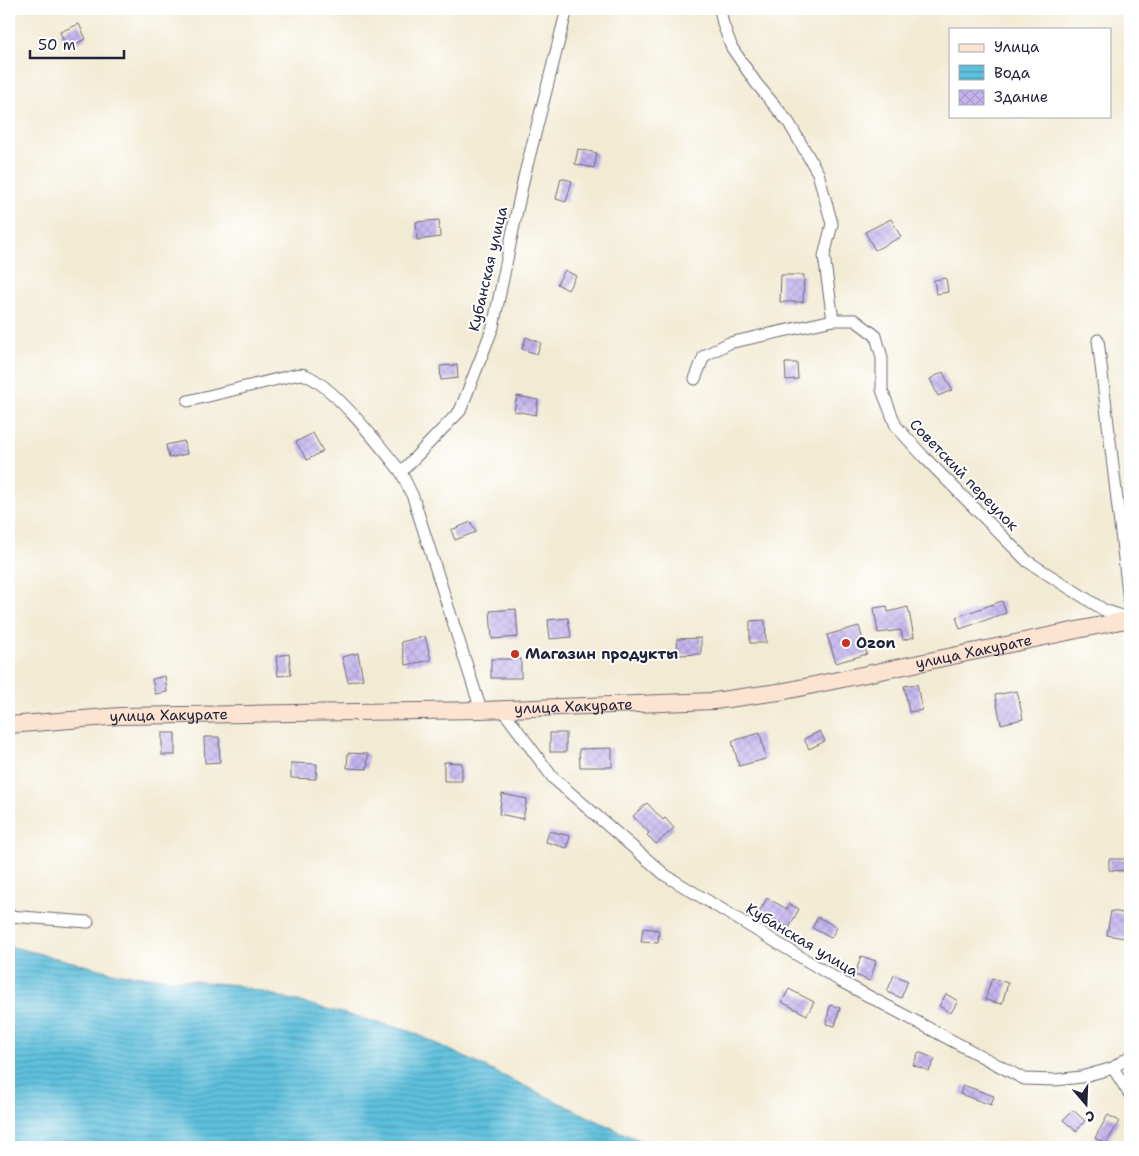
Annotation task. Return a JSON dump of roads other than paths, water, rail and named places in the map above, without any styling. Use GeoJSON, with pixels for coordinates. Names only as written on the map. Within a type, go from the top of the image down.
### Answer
{"type":"FeatureCollection","features":[{"type":"Feature","properties":{"kind":"street","name":"Кубанская улица"},"geometry":{"type":"LineString","coordinates":[[401,472],[460,411],[493,327],[524,177],[567,9]]}},
{"type":"Feature","properties":{"kind":"street"},"geometry":{"type":"LineString","coordinates":[[720,9],[723,24],[732,48],[756,83],[789,123],[818,173],[832,224],[824,256],[832,320]]}},
{"type":"Feature","properties":{"kind":"street","name":"Советский переулок"},"geometry":{"type":"LineString","coordinates":[[695,379],[704,356],[729,343],[832,320],[855,320],[876,336],[882,358],[882,390],[896,426],[923,456],[1027,561],[1104,610],[1130,619]]}},
{"type":"Feature","properties":{"kind":"street"},"geometry":{"type":"LineString","coordinates":[[1098,340],[1130,609]]}},
{"type":"Feature","properties":{"kind":"street"},"geometry":{"type":"LineString","coordinates":[[188,401],[300,374],[324,385],[373,437],[401,472],[413,497],[481,710]]}},
{"type":"Feature","properties":{"kind":"street","name":"улица Хакурате"},"geometry":{"type":"LineString","coordinates":[[9,725],[120,716],[481,710],[714,701],[785,691],[1130,619]]}},
{"type":"Feature","properties":{"kind":"street","name":"Кубанская улица"},"geometry":{"type":"LineString","coordinates":[[502,709],[553,778],[665,875],[842,982],[1024,1080],[1055,1080],[1081,1077],[1113,1068],[1130,1056]]}},
{"type":"Feature","properties":{"kind":"street"},"geometry":{"type":"LineString","coordinates":[[9,916],[88,922]]}},
{"type":"Feature","properties":{"kind":"street"},"geometry":{"type":"LineString","coordinates":[[1113,1068],[1130,1095]]}},
{"type":"Feature","properties":{"kind":"water"},"geometry":{"type":"Polygon","coordinates":[[[9,946],[120,974],[236,985],[410,1031],[629,1136],[658,1147],[9,1147],[9,946]]]}},
{"type":"Feature","properties":{"kind":"place","name":"Ozon"},"geometry":{"type":"Point","coordinates":[846,643]}},
{"type":"Feature","properties":{"kind":"place","name":"Магазин продукты"},"geometry":{"type":"Point","coordinates":[515,654]}}]}
